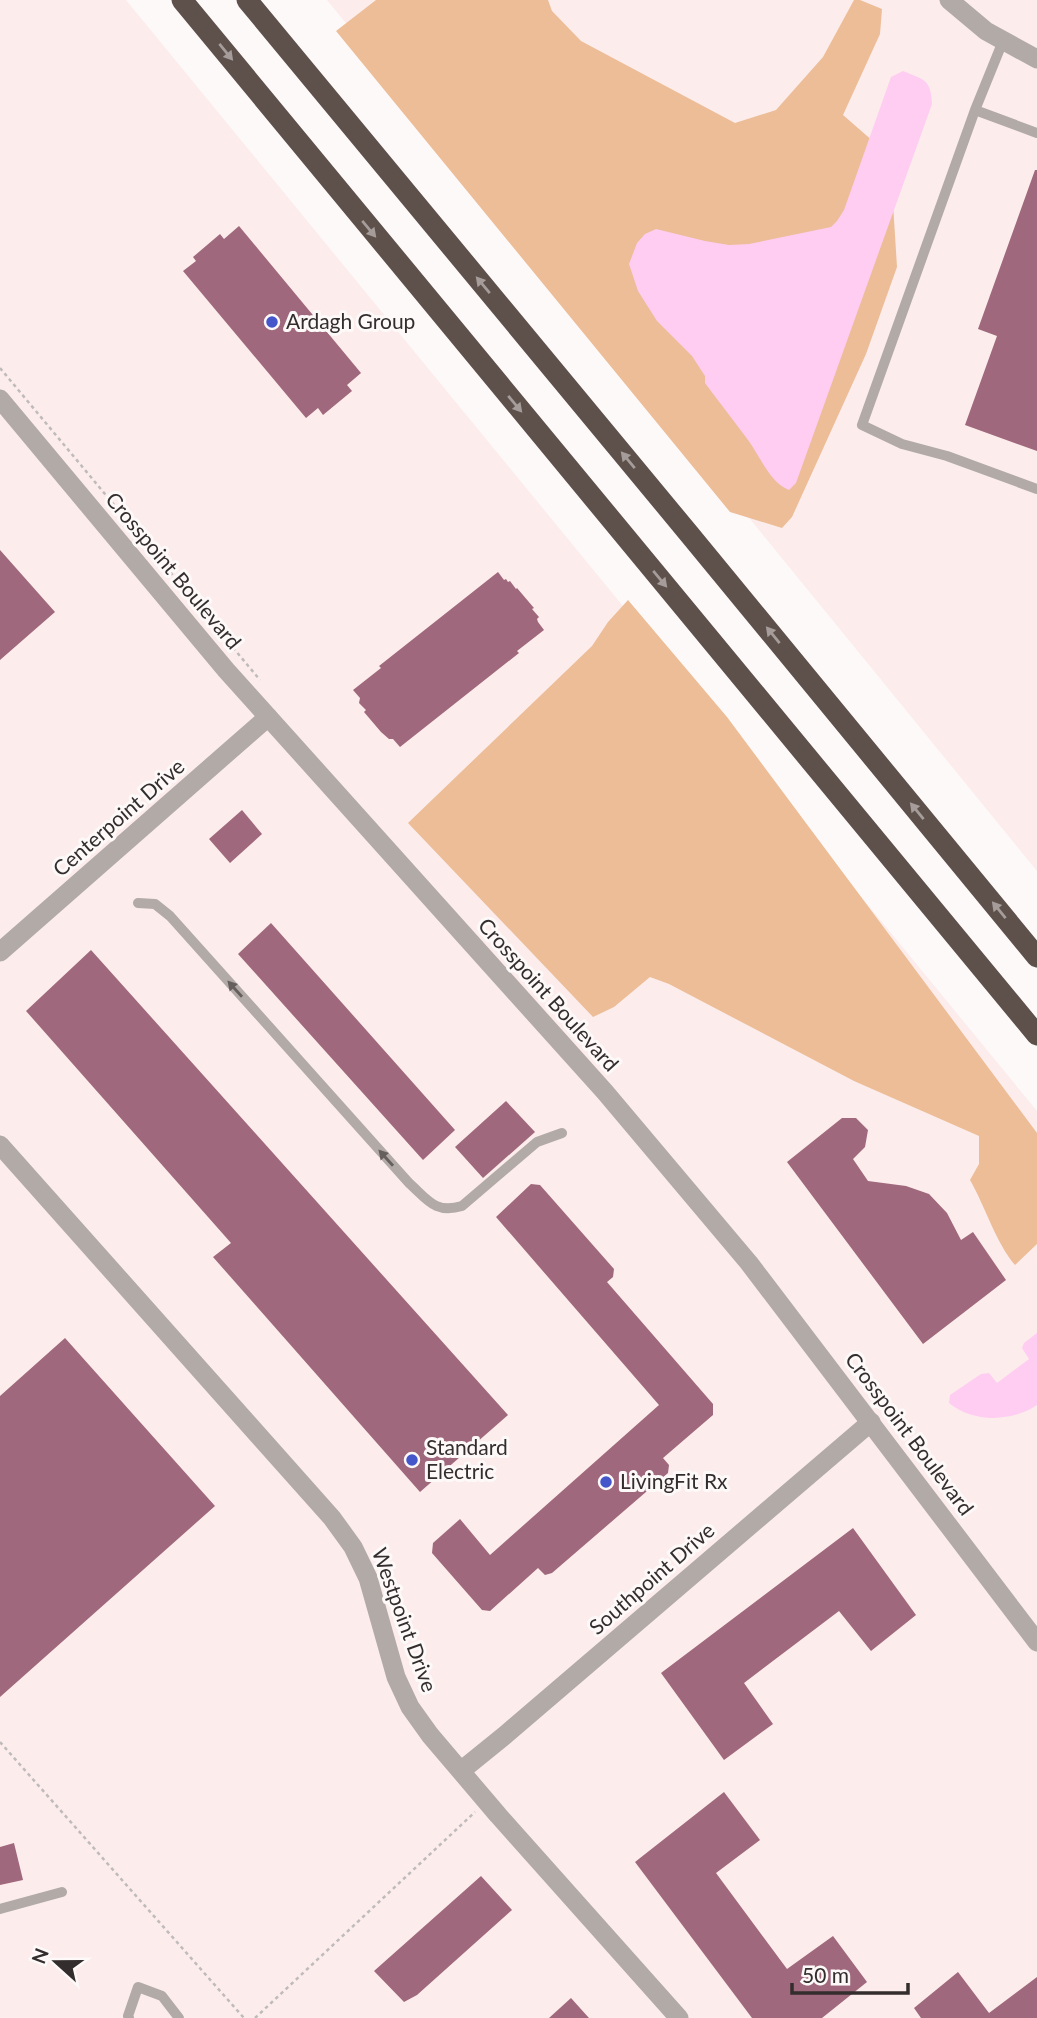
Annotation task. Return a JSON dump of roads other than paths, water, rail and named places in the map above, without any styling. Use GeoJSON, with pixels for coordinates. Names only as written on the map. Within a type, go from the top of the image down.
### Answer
{"type":"FeatureCollection","features":[{"type":"Feature","properties":{"kind":"highway"},"geometry":{"type":"LineString","coordinates":[[182,0],[1037,1035]]}},
{"type":"Feature","properties":{"kind":"highway"},"geometry":{"type":"LineString","coordinates":[[247,0],[1037,957]]}},
{"type":"Feature","properties":{"kind":"street"},"geometry":{"type":"LineString","coordinates":[[949,0],[986,31],[1037,60]]}},
{"type":"Feature","properties":{"kind":"street","name":"Crosspoint Boulevard"},"geometry":{"type":"LineString","coordinates":[[0,399],[226,670],[610,1098],[750,1262],[1037,1642]]}},
{"type":"Feature","properties":{"kind":"street","name":"Centerpoint Drive"},"geometry":{"type":"LineString","coordinates":[[0,952],[268,717]]}},
{"type":"Feature","properties":{"kind":"street","name":"Westpoint Drive"},"geometry":{"type":"LineString","coordinates":[[0,1145],[354,1547],[368,1578],[396,1677],[410,1707],[430,1735],[498,1815],[679,2018]]}},
{"type":"Feature","properties":{"kind":"street","name":"Southpoint Drive"},"geometry":{"type":"LineString","coordinates":[[462,1770],[871,1422]]}},
{"type":"Feature","properties":{"kind":"lane"},"geometry":{"type":"LineString","coordinates":[[1003,41],[975,110],[862,425],[902,444],[947,456],[1037,489]]}},
{"type":"Feature","properties":{"kind":"lane"},"geometry":{"type":"LineString","coordinates":[[975,110],[1037,133]]}},
{"type":"Feature","properties":{"kind":"lane"},"geometry":{"type":"LineString","coordinates":[[138,903],[155,904],[170,916],[409,1183],[435,1206],[447,1211],[462,1206],[537,1142],[562,1133]]}},
{"type":"Feature","properties":{"kind":"lane"},"geometry":{"type":"LineString","coordinates":[[0,1909],[62,1892]]}},
{"type":"Feature","properties":{"kind":"lane"},"geometry":{"type":"LineString","coordinates":[[129,2018],[138,1987],[162,1996],[179,2018]]}},
{"type":"Feature","properties":{"kind":"place","name":"Ardagh Group"},"geometry":{"type":"Point","coordinates":[272,322]}},
{"type":"Feature","properties":{"kind":"place","name":"Standard Electric"},"geometry":{"type":"Point","coordinates":[412,1460]}},
{"type":"Feature","properties":{"kind":"place","name":"LivingFit Rx"},"geometry":{"type":"Point","coordinates":[606,1482]}}]}
